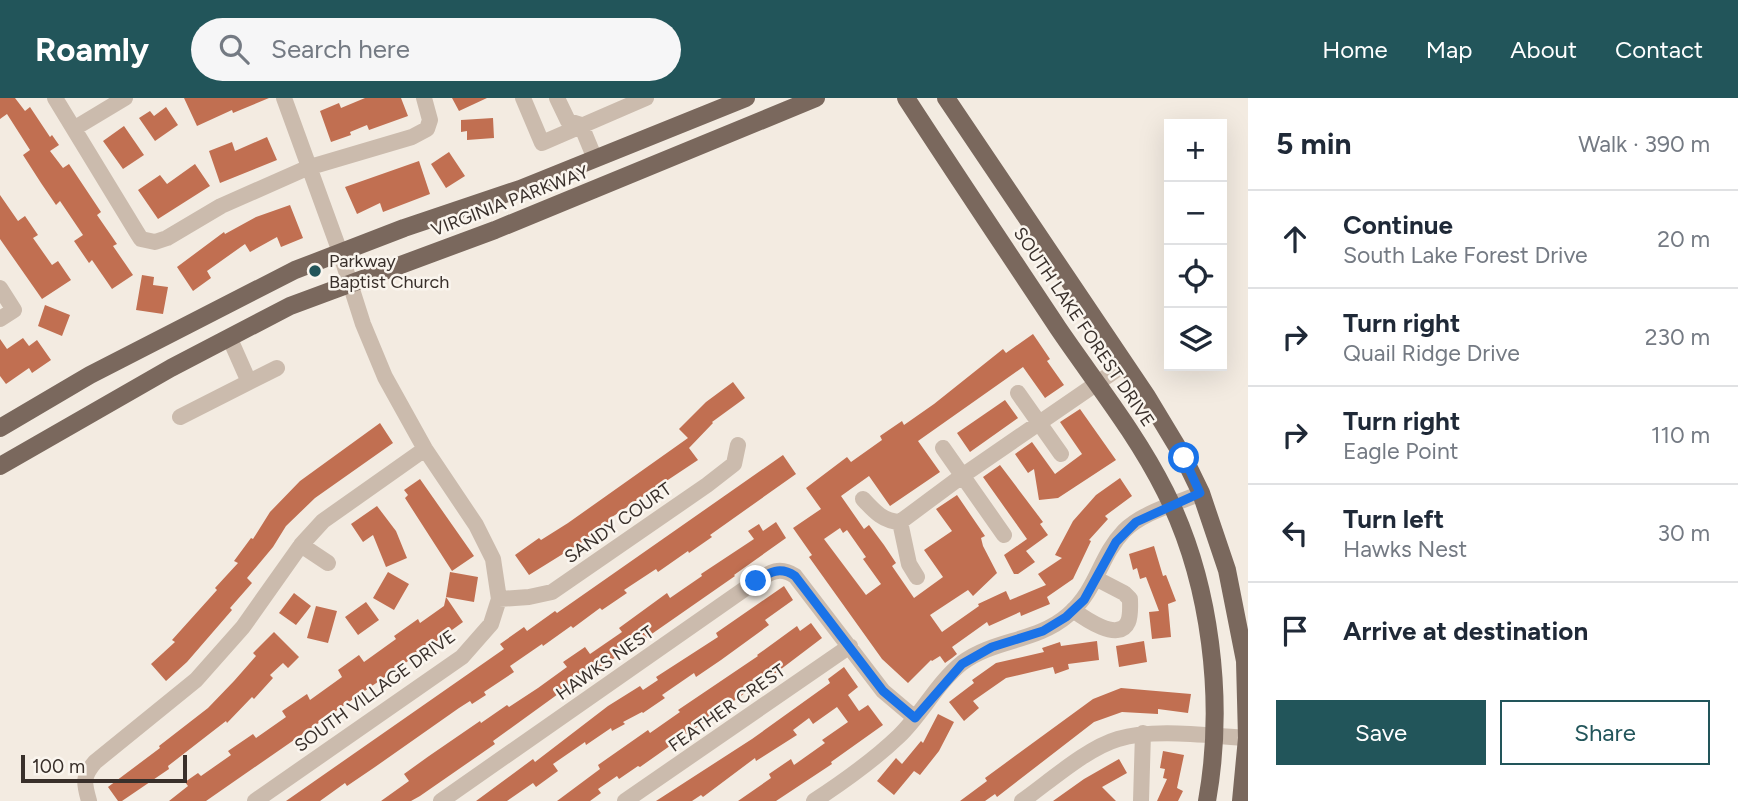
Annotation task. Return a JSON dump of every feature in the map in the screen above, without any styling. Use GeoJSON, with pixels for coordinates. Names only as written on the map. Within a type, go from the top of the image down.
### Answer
{"type":"FeatureCollection","features":[{"type":"Feature","properties":{"kind":"main road","name":"VIRGINIA PARKWAY"},"geometry":{"type":"LineString","coordinates":[[0,428],[90,375],[295,270],[340,251],[520,189],[746,98]]}},
{"type":"Feature","properties":{"kind":"main road","name":"VIRGINIA PARKWAY"},"geometry":{"type":"LineString","coordinates":[[0,466],[171,368],[290,306],[462,243],[816,98]]}},
{"type":"Feature","properties":{"kind":"main road","name":"SOUTH LAKE FOREST DRIVE"},"geometry":{"type":"LineString","coordinates":[[906,98],[1154,470],[1172,505],[1197,578],[1207,628],[1215,698],[1207,801]]}},
{"type":"Feature","properties":{"kind":"main road","name":"SOUTH LAKE FOREST DRIVE"},"geometry":{"type":"LineString","coordinates":[[946,98],[1170,433],[1200,493],[1244,624],[1247,737],[1241,801]]}},
{"type":"Feature","properties":{"kind":"main road"},"geometry":{"type":"LineString","coordinates":[[595,159],[605,186]]}},
{"type":"Feature","properties":{"kind":"street"},"geometry":{"type":"LineString","coordinates":[[55,98],[141,239],[148,242],[167,238],[221,206],[307,168],[412,137],[427,129],[430,120],[424,98]]}},
{"type":"Feature","properties":{"kind":"street"},"geometry":{"type":"LineString","coordinates":[[75,128],[125,98]]}},
{"type":"Feature","properties":{"kind":"street"},"geometry":{"type":"LineString","coordinates":[[284,98],[384,377],[425,449],[476,525],[493,559],[499,599]]}},
{"type":"Feature","properties":{"kind":"street"},"geometry":{"type":"LineString","coordinates":[[523,98],[542,143],[646,98]]}},
{"type":"Feature","properties":{"kind":"street"},"geometry":{"type":"LineString","coordinates":[[557,98],[568,121],[581,125]]}},
{"type":"Feature","properties":{"kind":"street"},"geometry":{"type":"LineString","coordinates":[[581,125],[595,159]]}},
{"type":"Feature","properties":{"kind":"street"},"geometry":{"type":"LineString","coordinates":[[0,288],[14,310],[0,319]]}},
{"type":"Feature","properties":{"kind":"street"},"geometry":{"type":"LineString","coordinates":[[230,339],[249,382]]}},
{"type":"Feature","properties":{"kind":"street"},"geometry":{"type":"LineString","coordinates":[[863,499],[877,514],[889,521],[900,522],[1125,364]]}},
{"type":"Feature","properties":{"kind":"street"},"geometry":{"type":"LineString","coordinates":[[180,417],[277,368]]}},
{"type":"Feature","properties":{"kind":"street"},"geometry":{"type":"LineString","coordinates":[[1018,393],[1061,454]]}},
{"type":"Feature","properties":{"kind":"street","name":"SANDY COURT"},"geometry":{"type":"LineString","coordinates":[[499,599],[552,592],[734,464],[738,445]]}},
{"type":"Feature","properties":{"kind":"street"},"geometry":{"type":"LineString","coordinates":[[943,448],[1004,535]]}},
{"type":"Feature","properties":{"kind":"street"},"geometry":{"type":"LineString","coordinates":[[89,801],[86,772],[196,680],[243,627],[301,544],[323,521],[425,449]]}},
{"type":"Feature","properties":{"kind":"street"},"geometry":{"type":"LineString","coordinates":[[814,801],[900,736],[962,664],[992,647],[1043,631],[1073,610],[1084,600],[1104,562],[1125,531],[1136,522],[1200,493]]}},
{"type":"Feature","properties":{"kind":"street"},"geometry":{"type":"LineString","coordinates":[[900,522],[909,564],[917,577]]}},
{"type":"Feature","properties":{"kind":"street"},"geometry":{"type":"LineString","coordinates":[[301,544],[328,563]]}},
{"type":"Feature","properties":{"kind":"street","name":"HAWKS NEST"},"geometry":{"type":"LineString","coordinates":[[440,801],[756,581],[777,570],[787,570],[795,576],[850,646]]}},
{"type":"Feature","properties":{"kind":"street"},"geometry":{"type":"LineString","coordinates":[[1073,610],[1096,626],[1115,629],[1125,626],[1129,620],[1130,599],[1097,579]]}},
{"type":"Feature","properties":{"kind":"street","name":"SOUTH VILLAGE DRIVE"},"geometry":{"type":"LineString","coordinates":[[255,801],[462,657],[491,624],[499,599]]}},
{"type":"Feature","properties":{"kind":"street"},"geometry":{"type":"LineString","coordinates":[[850,646],[883,691],[915,718]]}},
{"type":"Feature","properties":{"kind":"street","name":"FEATHER CREST"},"geometry":{"type":"LineString","coordinates":[[625,801],[850,646]]}},
{"type":"Feature","properties":{"kind":"street"},"geometry":{"type":"LineString","coordinates":[[1141,801],[1143,733]]}},
{"type":"Feature","properties":{"kind":"street"},"geometry":{"type":"LineString","coordinates":[[1022,801],[1104,744],[1143,733],[1247,737]]}},
{"type":"Feature","properties":{"kind":"building"},"geometry":{"type":"Polygon","coordinates":[[[0,98],[15,98],[25,111],[30,107],[50,137],[52,135],[59,145],[50,151],[63,168],[69,164],[101,212],[97,215],[117,244],[113,246],[133,275],[112,289],[92,260],[89,263],[74,241],[83,235],[60,201],[56,205],[23,155],[30,150],[7,114],[0,119],[0,98]]]}},
{"type":"Feature","properties":{"kind":"building"},"geometry":{"type":"Polygon","coordinates":[[[184,98],[269,98],[233,113],[232,110],[197,126],[184,98]]]}},
{"type":"Feature","properties":{"kind":"building"},"geometry":{"type":"Polygon","coordinates":[[[365,98],[401,98],[408,116],[369,130],[367,125],[350,132],[351,135],[331,142],[320,111],[339,103],[341,108],[365,98]]]}},
{"type":"Feature","properties":{"kind":"building"},"geometry":{"type":"Polygon","coordinates":[[[452,98],[487,98],[459,111],[452,98]]]}},
{"type":"Feature","properties":{"kind":"building"},"geometry":{"type":"Polygon","coordinates":[[[166,107],[178,125],[155,141],[139,118],[150,111],[154,116],[166,107]]]}},
{"type":"Feature","properties":{"kind":"building"},"geometry":{"type":"Polygon","coordinates":[[[493,118],[494,138],[467,140],[467,131],[461,132],[461,120],[493,118]]]}},
{"type":"Feature","properties":{"kind":"building"},"geometry":{"type":"Polygon","coordinates":[[[124,126],[144,155],[123,169],[103,141],[124,126]]]}},
{"type":"Feature","properties":{"kind":"building"},"geometry":{"type":"Polygon","coordinates":[[[267,137],[277,160],[220,183],[209,151],[232,142],[235,151],[267,137]]]}},
{"type":"Feature","properties":{"kind":"building"},"geometry":{"type":"Polygon","coordinates":[[[449,152],[465,176],[446,188],[431,164],[449,152]]]}},
{"type":"Feature","properties":{"kind":"building"},"geometry":{"type":"Polygon","coordinates":[[[419,161],[430,194],[383,212],[380,203],[357,214],[345,187],[419,161]]]}},
{"type":"Feature","properties":{"kind":"building"},"geometry":{"type":"Polygon","coordinates":[[[195,164],[210,186],[158,219],[138,190],[160,175],[167,184],[195,164]]]}},
{"type":"Feature","properties":{"kind":"building"},"geometry":{"type":"Polygon","coordinates":[[[0,195],[18,221],[25,216],[38,235],[33,238],[52,265],[58,261],[71,280],[42,299],[0,239],[0,195]]]}},
{"type":"Feature","properties":{"kind":"building"},"geometry":{"type":"Polygon","coordinates":[[[290,205],[303,238],[281,247],[277,237],[250,252],[245,244],[207,271],[211,278],[193,291],[177,267],[224,232],[225,234],[256,217],[290,205]]]}},
{"type":"Feature","properties":{"kind":"building"},"geometry":{"type":"Polygon","coordinates":[[[142,275],[154,277],[153,285],[168,287],[163,314],[136,310],[142,275]]]}},
{"type":"Feature","properties":{"kind":"building"},"geometry":{"type":"Polygon","coordinates":[[[45,305],[70,315],[62,336],[38,326],[45,305]]]}},
{"type":"Feature","properties":{"kind":"building"},"geometry":{"type":"Polygon","coordinates":[[[1033,334],[1064,385],[1045,398],[1023,367],[918,441],[940,472],[890,506],[869,476],[841,496],[864,529],[869,525],[884,545],[896,563],[892,566],[914,598],[943,577],[924,550],[952,531],[936,509],[957,495],[985,536],[981,538],[983,546],[997,573],[973,596],[968,590],[930,615],[942,632],[979,606],[978,604],[1006,591],[1010,600],[1046,585],[1038,574],[1062,558],[1055,555],[1073,521],[1096,495],[1120,478],[1132,496],[1105,516],[1108,519],[1089,540],[1091,541],[1073,579],[1047,597],[1050,604],[1021,616],[1020,612],[989,626],[987,622],[952,647],[957,654],[952,658],[945,663],[940,656],[931,660],[908,683],[882,659],[809,557],[812,555],[793,528],[821,509],[806,488],[847,457],[851,462],[882,440],[880,436],[902,421],[904,425],[934,404],[1003,349],[1006,353],[1033,334]],[[840,528],[824,539],[866,595],[881,584],[847,530],[843,533],[840,528]]]}},
{"type":"Feature","properties":{"kind":"building"},"geometry":{"type":"Polygon","coordinates":[[[23,338],[29,346],[37,340],[51,360],[32,373],[29,368],[6,384],[0,376],[0,339],[7,349],[23,338]]]}},
{"type":"Feature","properties":{"kind":"building"},"geometry":{"type":"Polygon","coordinates":[[[733,382],[745,398],[712,422],[689,448],[698,460],[609,519],[611,521],[587,539],[529,575],[515,555],[539,538],[541,540],[568,523],[688,438],[679,429],[706,402],[733,382]]]}},
{"type":"Feature","properties":{"kind":"building"},"geometry":{"type":"Polygon","coordinates":[[[1005,400],[1018,418],[970,452],[957,433],[1005,400]]]}},
{"type":"Feature","properties":{"kind":"building"},"geometry":{"type":"Polygon","coordinates":[[[1080,409],[1116,460],[1058,498],[1039,500],[1034,469],[1028,473],[1015,454],[1032,442],[1055,474],[1082,454],[1060,422],[1080,409]]]}},
{"type":"Feature","properties":{"kind":"building"},"geometry":{"type":"Polygon","coordinates":[[[380,423],[393,443],[315,498],[286,526],[273,547],[247,578],[252,583],[230,608],[232,610],[187,662],[166,681],[151,664],[175,642],[172,640],[217,590],[215,588],[238,563],[234,561],[251,538],[253,539],[270,512],[300,481],[380,423]]]}},
{"type":"Feature","properties":{"kind":"building"},"geometry":{"type":"Polygon","coordinates":[[[783,455],[796,474],[689,553],[688,551],[658,572],[656,569],[624,590],[627,593],[602,610],[600,608],[573,628],[571,626],[510,666],[514,672],[484,692],[486,695],[459,708],[347,786],[345,783],[320,801],[286,801],[504,649],[500,644],[524,627],[527,631],[555,611],[557,613],[783,455]]]}},
{"type":"Feature","properties":{"kind":"building"},"geometry":{"type":"Polygon","coordinates":[[[1000,465],[1043,522],[1040,524],[1048,535],[1026,551],[1035,562],[1018,574],[1014,574],[1004,555],[1027,539],[983,477],[1000,465]]]}},
{"type":"Feature","properties":{"kind":"building"},"geometry":{"type":"Polygon","coordinates":[[[420,479],[474,556],[452,571],[405,498],[408,495],[404,490],[420,479]]]}},
{"type":"Feature","properties":{"kind":"building"},"geometry":{"type":"Polygon","coordinates":[[[377,506],[396,531],[407,558],[386,567],[373,535],[363,542],[351,524],[377,506]]]}},
{"type":"Feature","properties":{"kind":"building"},"geometry":{"type":"Polygon","coordinates":[[[776,522],[786,538],[735,576],[633,647],[576,681],[493,741],[495,744],[420,796],[411,801],[381,801],[409,781],[404,774],[429,756],[480,721],[481,723],[538,688],[567,667],[563,662],[585,647],[590,654],[622,632],[619,628],[667,593],[670,598],[702,576],[701,574],[754,539],[748,531],[759,524],[763,531],[776,522]]]}},
{"type":"Feature","properties":{"kind":"building"},"geometry":{"type":"Polygon","coordinates":[[[1154,546],[1163,576],[1166,575],[1176,601],[1168,604],[1171,637],[1152,639],[1149,612],[1159,611],[1146,577],[1140,579],[1137,568],[1133,570],[1129,554],[1154,546]]]}},
{"type":"Feature","properties":{"kind":"building"},"geometry":{"type":"Polygon","coordinates":[[[388,572],[409,584],[394,610],[373,598],[388,572]]]}},
{"type":"Feature","properties":{"kind":"building"},"geometry":{"type":"Polygon","coordinates":[[[450,572],[478,577],[474,602],[446,597],[450,572]]]}},
{"type":"Feature","properties":{"kind":"building"},"geometry":{"type":"Polygon","coordinates":[[[784,586],[793,600],[765,620],[769,625],[721,660],[696,677],[694,673],[662,695],[665,698],[643,713],[623,722],[625,724],[612,731],[611,728],[586,745],[585,742],[553,764],[558,771],[536,787],[533,783],[507,801],[476,801],[533,759],[535,762],[608,706],[640,686],[643,690],[658,680],[656,677],[718,637],[716,633],[784,586]]]}},
{"type":"Feature","properties":{"kind":"building"},"geometry":{"type":"Polygon","coordinates":[[[294,593],[311,606],[296,625],[279,613],[294,593]]]}},
{"type":"Feature","properties":{"kind":"building"},"geometry":{"type":"Polygon","coordinates":[[[446,597],[463,622],[206,801],[169,801],[188,786],[185,782],[198,773],[201,776],[231,755],[228,751],[253,734],[256,738],[286,717],[282,711],[307,694],[310,700],[342,677],[338,670],[359,655],[364,662],[418,619],[420,623],[444,606],[446,597]]]}},
{"type":"Feature","properties":{"kind":"building"},"geometry":{"type":"Polygon","coordinates":[[[366,602],[379,620],[358,635],[345,617],[366,602]]]}},
{"type":"Feature","properties":{"kind":"building"},"geometry":{"type":"Polygon","coordinates":[[[316,606],[337,611],[328,643],[307,638],[316,606]]]}},
{"type":"Feature","properties":{"kind":"building"},"geometry":{"type":"Polygon","coordinates":[[[811,623],[822,638],[747,695],[745,693],[640,767],[619,779],[617,776],[598,789],[601,793],[590,801],[557,801],[600,769],[598,765],[648,730],[650,733],[680,712],[678,710],[797,626],[800,631],[811,623]]]}},
{"type":"Feature","properties":{"kind":"building"},"geometry":{"type":"Polygon","coordinates":[[[274,632],[299,657],[288,668],[283,663],[270,675],[273,678],[254,699],[252,697],[227,723],[226,721],[168,766],[169,769],[122,801],[118,801],[108,787],[208,708],[256,656],[253,653],[274,632]]]}},
{"type":"Feature","properties":{"kind":"building"},"geometry":{"type":"Polygon","coordinates":[[[1097,641],[1099,660],[1068,664],[1069,669],[1055,674],[1053,667],[1006,678],[973,701],[979,708],[964,721],[949,702],[974,683],[972,680],[996,663],[1044,652],[1042,648],[1060,642],[1061,646],[1097,641]]]}},
{"type":"Feature","properties":{"kind":"building"},"geometry":{"type":"Polygon","coordinates":[[[1144,641],[1147,662],[1119,667],[1116,646],[1144,641]]]}},
{"type":"Feature","properties":{"kind":"building"},"geometry":{"type":"Polygon","coordinates":[[[844,667],[858,687],[848,695],[859,711],[868,705],[883,725],[831,762],[832,764],[776,801],[738,801],[771,778],[769,774],[791,759],[794,765],[825,743],[822,740],[848,722],[837,707],[813,724],[809,718],[793,730],[797,735],[756,761],[755,758],[703,797],[701,795],[692,801],[656,801],[752,739],[830,683],[828,679],[844,667]]]}},
{"type":"Feature","properties":{"kind":"building"},"geometry":{"type":"Polygon","coordinates":[[[1121,688],[1191,694],[1188,713],[1158,709],[1158,714],[1122,712],[1094,722],[997,797],[995,794],[985,801],[960,801],[987,781],[985,778],[1093,699],[1121,688]]]}},
{"type":"Feature","properties":{"kind":"building"},"geometry":{"type":"Polygon","coordinates":[[[938,714],[954,722],[939,751],[920,775],[914,771],[894,795],[877,781],[896,758],[902,764],[921,741],[923,743],[938,714]]]}},
{"type":"Feature","properties":{"kind":"building"},"geometry":{"type":"Polygon","coordinates":[[[1163,751],[1184,755],[1177,788],[1183,791],[1178,801],[1157,801],[1167,779],[1163,778],[1165,769],[1160,768],[1163,751]]]}},
{"type":"Feature","properties":{"kind":"building"},"geometry":{"type":"Polygon","coordinates":[[[1119,759],[1127,773],[1102,787],[1116,801],[1053,801],[1084,779],[1119,759]]]}},
{"type":"Feature","properties":{"kind":"place","name":"Parkway Baptist Church"},"geometry":{"type":"Point","coordinates":[315,271]}},
{"type":"Feature","properties":{"kind":"route"},"geometry":{"type":"LineString","coordinates":[[756,581],[777,570],[787,570],[795,576],[883,691],[915,718],[947,678],[962,664],[992,647],[1043,631],[1066,617],[1084,600],[1116,542],[1136,522],[1200,493],[1184,458]]}}]}
